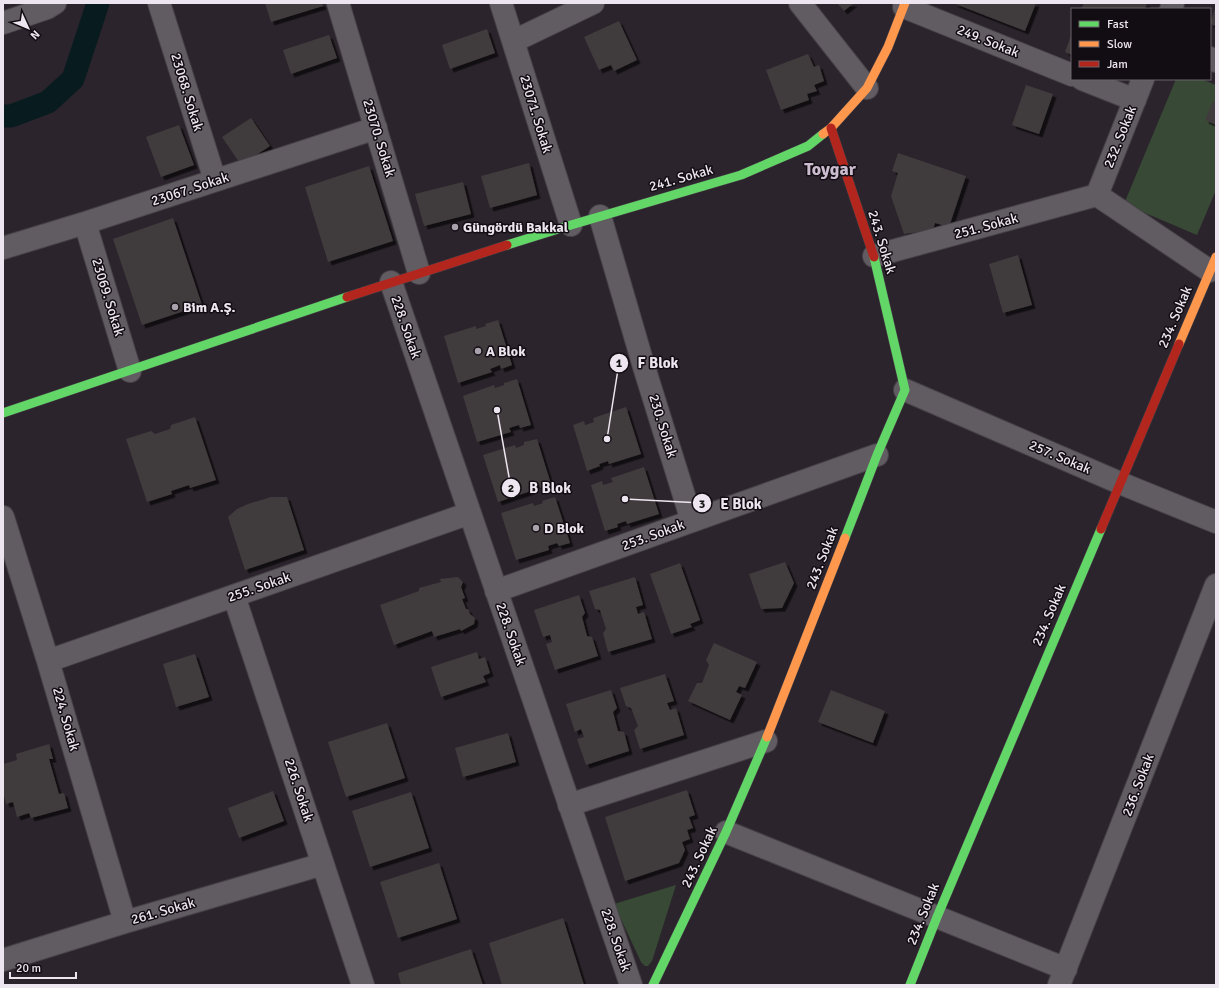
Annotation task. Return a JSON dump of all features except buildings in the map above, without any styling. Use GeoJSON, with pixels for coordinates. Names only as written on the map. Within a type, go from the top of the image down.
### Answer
{"type":"FeatureCollection","features":[{"type":"Feature","properties":{"kind":"street"},"geometry":{"type":"LineString","coordinates":[[3,23],[47,8],[55,3]]}},
{"type":"Feature","properties":{"kind":"street","name":"23068. Sokak"},"geometry":{"type":"LineString","coordinates":[[159,3],[214,180]]}},
{"type":"Feature","properties":{"kind":"street","name":"23070. Sokak"},"geometry":{"type":"LineString","coordinates":[[338,3],[419,273]]}},
{"type":"Feature","properties":{"kind":"street","name":"23071. Sokak"},"geometry":{"type":"LineString","coordinates":[[501,3],[571,225]]}},
{"type":"Feature","properties":{"kind":"street"},"geometry":{"type":"LineString","coordinates":[[514,42],[593,3]]}},
{"type":"Feature","properties":{"kind":"street"},"geometry":{"type":"LineString","coordinates":[[800,3],[867,88]]}},
{"type":"Feature","properties":{"kind":"street","name":"241. Sokak"},"geometry":{"type":"LineString","coordinates":[[3,413],[391,282],[600,216],[741,175],[808,146],[831,128],[867,88],[888,47],[904,5]]}},
{"type":"Feature","properties":{"kind":"street","name":"249. Sokak"},"geometry":{"type":"LineString","coordinates":[[904,5],[1071,75]]}},
{"type":"Feature","properties":{"kind":"street"},"geometry":{"type":"LineString","coordinates":[[1085,80],[1135,100]]}},
{"type":"Feature","properties":{"kind":"street","name":"232. Sokak"},"geometry":{"type":"LineString","coordinates":[[1097,196],[1143,80]]}},
{"type":"Feature","properties":{"kind":"street","name":"23067. Sokak"},"geometry":{"type":"LineString","coordinates":[[3,248],[85,223],[376,128]]}},
{"type":"Feature","properties":{"kind":"street","name":"243. Sokak"},"geometry":{"type":"LineString","coordinates":[[653,985],[726,832],[766,741],[877,455],[905,390],[874,256],[831,128]]}},
{"type":"Feature","properties":{"kind":"street"},"geometry":{"type":"LineString","coordinates":[[1097,196],[1213,264]]}},
{"type":"Feature","properties":{"kind":"street","name":"251. Sokak"},"geometry":{"type":"LineString","coordinates":[[874,256],[1097,196]]}},
{"type":"Feature","properties":{"kind":"street","name":"230. Sokak"},"geometry":{"type":"LineString","coordinates":[[600,216],[644,367],[692,521]]}},
{"type":"Feature","properties":{"kind":"street","name":"23069. Sokak"},"geometry":{"type":"LineString","coordinates":[[85,223],[130,371]]}},
{"type":"Feature","properties":{"kind":"street","name":"234. Sokak"},"geometry":{"type":"LineString","coordinates":[[910,985],[937,917],[1213,264]]}},
{"type":"Feature","properties":{"kind":"street","name":"228. Sokak"},"geometry":{"type":"LineString","coordinates":[[391,282],[631,985]]}},
{"type":"Feature","properties":{"kind":"street","name":"257. Sokak"},"geometry":{"type":"LineString","coordinates":[[905,390],[1120,483],[1216,522]]}},
{"type":"Feature","properties":{"kind":"street","name":"253. Sokak"},"geometry":{"type":"LineString","coordinates":[[496,591],[877,455]]}},
{"type":"Feature","properties":{"kind":"street","name":"255. Sokak"},"geometry":{"type":"LineString","coordinates":[[48,661],[470,513]]}},
{"type":"Feature","properties":{"kind":"street","name":"224. Sokak"},"geometry":{"type":"LineString","coordinates":[[3,517],[48,661],[125,922]]}},
{"type":"Feature","properties":{"kind":"street","name":"236. Sokak"},"geometry":{"type":"LineString","coordinates":[[1062,977],[1216,586]]}},
{"type":"Feature","properties":{"kind":"street","name":"226. Sokak"},"geometry":{"type":"LineString","coordinates":[[234,596],[364,985]]}},
{"type":"Feature","properties":{"kind":"street"},"geometry":{"type":"LineString","coordinates":[[569,805],[766,741]]}},
{"type":"Feature","properties":{"kind":"street"},"geometry":{"type":"LineString","coordinates":[[726,832],[937,917],[1062,977]]}},
{"type":"Feature","properties":{"kind":"street","name":"261. Sokak"},"geometry":{"type":"LineString","coordinates":[[3,960],[125,922],[323,864]]}},
{"type":"Feature","properties":{"kind":"green space"},"geometry":{"type":"Polygon","coordinates":[[[1176,80],[1204,80],[1216,85],[1216,190],[1197,235],[1124,204],[1176,80]]]}},
{"type":"Feature","properties":{"kind":"green space"},"geometry":{"type":"Polygon","coordinates":[[[676,885],[652,961],[648,966],[645,966],[641,962],[614,904],[676,885]]]}},
{"type":"Feature","properties":{"kind":"waterway"},"geometry":{"type":"LineString","coordinates":[[3,116],[11,116],[48,102],[73,79],[98,3]]}},
{"type":"Feature","properties":{"kind":"traffic: fast"},"geometry":{"type":"LineString","coordinates":[[507,245],[741,175],[808,146],[823,134]]}},
{"type":"Feature","properties":{"kind":"traffic: fast"},"geometry":{"type":"LineString","coordinates":[[845,538],[877,455],[905,390],[874,257]]}},
{"type":"Feature","properties":{"kind":"traffic: fast"},"geometry":{"type":"LineString","coordinates":[[3,413],[347,297]]}},
{"type":"Feature","properties":{"kind":"traffic: fast"},"geometry":{"type":"LineString","coordinates":[[910,985],[937,917],[1101,529]]}},
{"type":"Feature","properties":{"kind":"traffic: fast"},"geometry":{"type":"LineString","coordinates":[[653,985],[726,832],[767,737]]}},
{"type":"Feature","properties":{"kind":"traffic: slow"},"geometry":{"type":"LineString","coordinates":[[823,134],[831,128],[867,88],[888,47],[905,3]]}},
{"type":"Feature","properties":{"kind":"traffic: slow"},"geometry":{"type":"LineString","coordinates":[[1179,344],[1216,257]]}},
{"type":"Feature","properties":{"kind":"traffic: slow"},"geometry":{"type":"LineString","coordinates":[[767,737],[845,538]]}},
{"type":"Feature","properties":{"kind":"traffic: jam"},"geometry":{"type":"LineString","coordinates":[[831,128],[874,257]]}},
{"type":"Feature","properties":{"kind":"traffic: jam"},"geometry":{"type":"LineString","coordinates":[[347,297],[507,245]]}},
{"type":"Feature","properties":{"kind":"traffic: jam"},"geometry":{"type":"LineString","coordinates":[[1101,529],[1179,344]]}},
{"type":"Feature","properties":{"kind":"place","name":"Güngördü Bakkal"},"geometry":{"type":"Point","coordinates":[455,227]}},
{"type":"Feature","properties":{"kind":"place","name":"Bim A.Ş."},"geometry":{"type":"Point","coordinates":[175,307]}},
{"type":"Feature","properties":{"kind":"place","name":"A Blok"},"geometry":{"type":"Point","coordinates":[478,351]}},
{"type":"Feature","properties":{"kind":"place","name":"B Blok"},"geometry":{"type":"Point","coordinates":[497,410]}},
{"type":"Feature","properties":{"kind":"place","name":"F Blok"},"geometry":{"type":"Point","coordinates":[607,439]}},
{"type":"Feature","properties":{"kind":"place","name":"E Blok"},"geometry":{"type":"Point","coordinates":[625,499]}},
{"type":"Feature","properties":{"kind":"place","name":"D Blok"},"geometry":{"type":"Point","coordinates":[536,528]}},
{"type":"Feature","properties":{"kind":"district","name":"Toygar"},"geometry":{"type":"Point","coordinates":[830,169]}}]}
